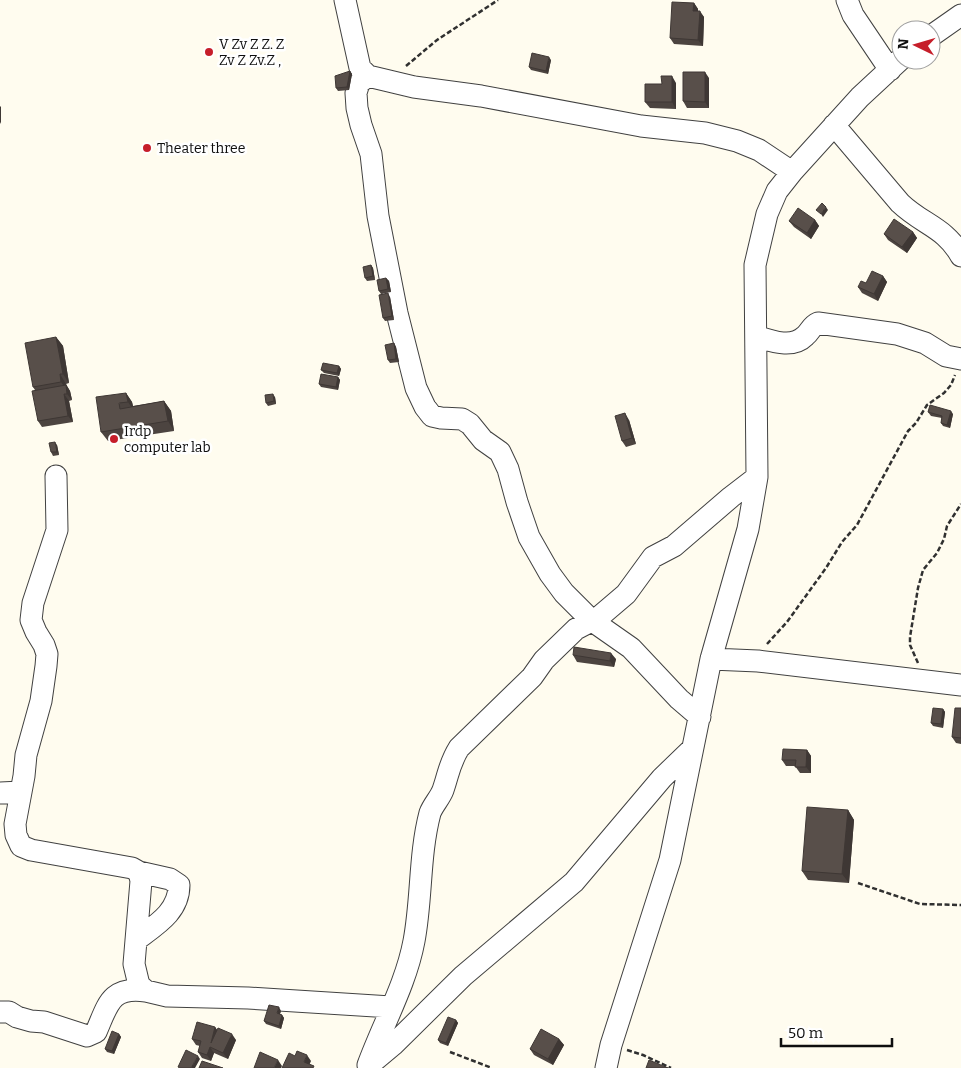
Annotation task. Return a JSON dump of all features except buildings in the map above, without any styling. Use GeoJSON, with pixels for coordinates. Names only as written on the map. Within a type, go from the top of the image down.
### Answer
{"type":"FeatureCollection","features":[{"type":"Feature","properties":{"kind":"street"},"geometry":{"type":"LineString","coordinates":[[345,0],[360,68],[375,78],[414,87],[480,96],[641,126],[706,133],[737,141],[759,150],[792,172]]}},
{"type":"Feature","properties":{"kind":"street"},"geometry":{"type":"LineString","coordinates":[[847,0],[853,15],[891,59]]}},
{"type":"Feature","properties":{"kind":"street"},"geometry":{"type":"LineString","coordinates":[[941,29],[961,15]]}},
{"type":"Feature","properties":{"kind":"street"},"geometry":{"type":"LineString","coordinates":[[606,1068],[611,1045],[670,860],[711,659],[748,529],[757,477],[755,265],[767,214],[777,191],[792,172],[860,97],[891,69]]}},
{"type":"Feature","properties":{"kind":"street"},"geometry":{"type":"LineString","coordinates":[[375,78],[359,83],[356,93],[357,108],[371,154],[378,216],[397,313],[416,388],[425,407],[432,416],[462,419],[470,424],[483,440],[500,452],[508,469],[517,502],[538,554],[564,593],[591,620],[631,648],[700,717]]}},
{"type":"Feature","properties":{"kind":"street"},"geometry":{"type":"LineString","coordinates":[[834,125],[900,203],[910,212],[941,231],[954,243],[961,256]]}},
{"type":"Feature","properties":{"kind":"street"},"geometry":{"type":"LineString","coordinates":[[756,336],[773,342],[790,343],[799,342],[807,335],[812,326],[818,323],[860,327],[897,334],[925,343],[946,356],[961,359]]}},
{"type":"Feature","properties":{"kind":"street"},"geometry":{"type":"LineString","coordinates":[[56,476],[56,530],[33,603],[31,620],[47,654],[46,666],[41,701],[26,755],[15,824],[16,835],[21,846],[32,850],[132,868],[139,872],[170,879],[178,885],[179,895],[174,907],[162,920],[136,940]]}},
{"type":"Feature","properties":{"kind":"street"},"geometry":{"type":"LineString","coordinates":[[366,1067],[404,978],[414,942],[426,832],[431,810],[442,792],[451,760],[459,748],[532,677],[544,660],[576,629],[600,617],[626,594],[653,557],[674,546],[757,477]]}},
{"type":"Feature","properties":{"kind":"street"},"geometry":{"type":"LineString","coordinates":[[711,659],[751,661],[961,685]]}},
{"type":"Feature","properties":{"kind":"street"},"geometry":{"type":"LineString","coordinates":[[366,1067],[393,1045],[463,976],[574,882],[662,778],[692,749]]}},
{"type":"Feature","properties":{"kind":"street"},"geometry":{"type":"LineString","coordinates":[[0,792],[21,792]]}},
{"type":"Feature","properties":{"kind":"street"},"geometry":{"type":"LineString","coordinates":[[139,872],[142,881],[134,964],[139,985],[146,990]]}},
{"type":"Feature","properties":{"kind":"street"},"geometry":{"type":"LineString","coordinates":[[0,1012],[9,1012],[17,1017],[44,1022],[87,1036],[96,1032],[110,1000],[134,989],[146,990],[167,996],[248,998],[391,1007]]}},
{"type":"Feature","properties":{"kind":"path"},"geometry":{"type":"LineString","coordinates":[[375,78],[406,66],[437,40],[498,0]]}},
{"type":"Feature","properties":{"kind":"path"},"geometry":{"type":"LineString","coordinates":[[751,661],[787,622],[826,568],[842,542],[857,525],[901,441],[916,423],[927,405],[944,393],[951,385],[961,359]]}},
{"type":"Feature","properties":{"kind":"path"},"geometry":{"type":"LineString","coordinates":[[925,680],[910,645],[918,588],[923,570],[937,553],[947,526],[961,504]]}},
{"type":"Feature","properties":{"kind":"path"},"geometry":{"type":"LineString","coordinates":[[858,883],[920,904],[961,905]]}},
{"type":"Feature","properties":{"kind":"path"},"geometry":{"type":"LineString","coordinates":[[611,1045],[643,1055],[670,1068]]}},
{"type":"Feature","properties":{"kind":"path"},"geometry":{"type":"LineString","coordinates":[[450,1052],[492,1068]]}},
{"type":"Feature","properties":{"kind":"place","name":"V Zv Z Z. Z Zv Z Zv.Z ,"},"geometry":{"type":"Point","coordinates":[209,52]}},
{"type":"Feature","properties":{"kind":"place","name":"Theater three"},"geometry":{"type":"Point","coordinates":[147,148]}},
{"type":"Feature","properties":{"kind":"place","name":"Irdp computer lab"},"geometry":{"type":"Point","coordinates":[114,439]}}]}
